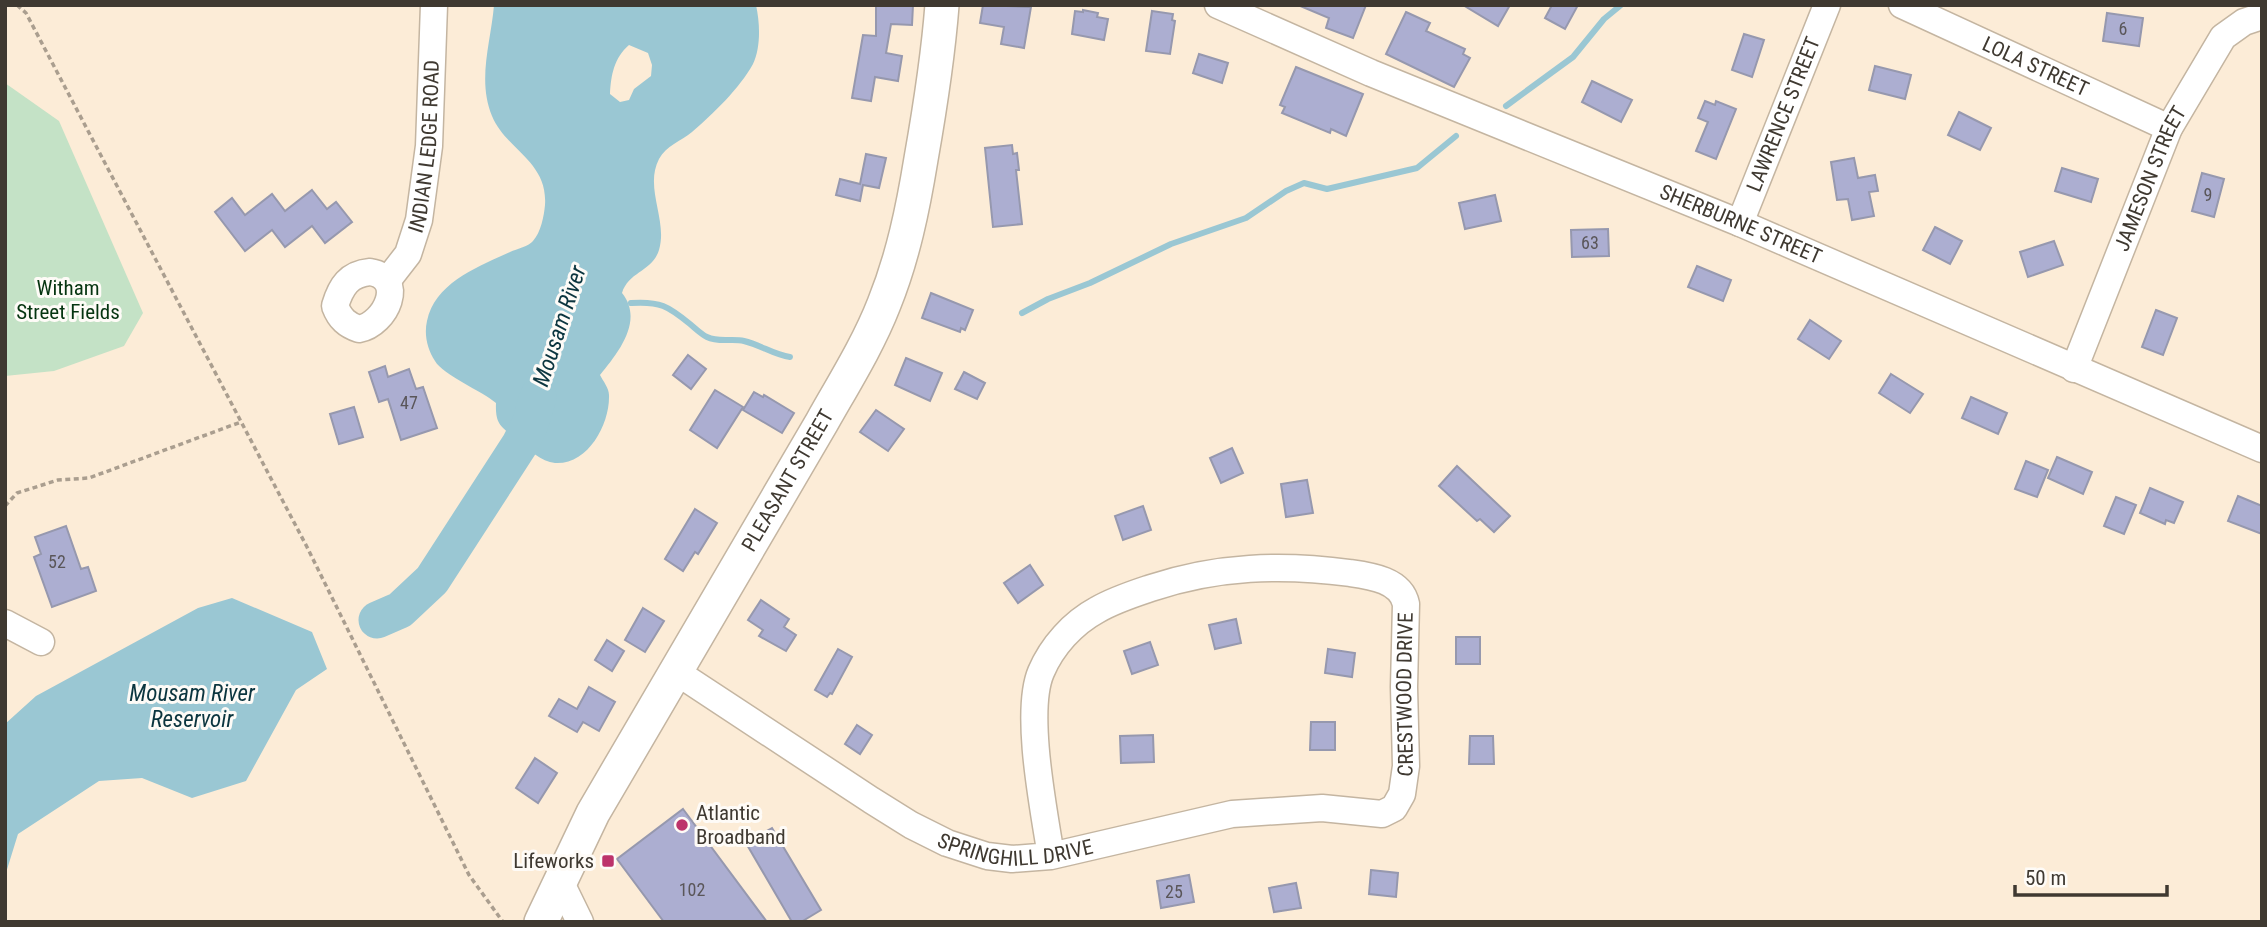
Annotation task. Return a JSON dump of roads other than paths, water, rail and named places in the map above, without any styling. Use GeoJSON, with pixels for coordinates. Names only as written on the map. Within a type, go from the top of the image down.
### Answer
{"type":"FeatureCollection","features":[{"type":"Feature","properties":{"kind":"main road","name":"PLEASANT STREET"},"geometry":{"type":"LineString","coordinates":[[541,922],[593,813],[856,363],[884,305],[900,259],[913,204],[928,123],[942,5]]}},
{"type":"Feature","properties":{"kind":"street","name":"INDIAN LEDGE ROAD"},"geometry":{"type":"LineString","coordinates":[[387,281],[408,254],[419,219],[429,146],[434,5]]}},
{"type":"Feature","properties":{"kind":"street","name":"SHERBURNE STREET"},"geometry":{"type":"LineString","coordinates":[[1219,5],[1335,58],[1740,223],[2262,449]]}},
{"type":"Feature","properties":{"kind":"street","name":"LAWRENCE STREET"},"geometry":{"type":"LineString","coordinates":[[1740,223],[1827,5]]}},
{"type":"Feature","properties":{"kind":"street","name":"LOLA STREET"},"geometry":{"type":"LineString","coordinates":[[1902,5],[2169,128]]}},
{"type":"Feature","properties":{"kind":"street","name":"JAMESON STREET"},"geometry":{"type":"LineString","coordinates":[[2074,369],[2169,128],[2223,37],[2244,22],[2262,16]]}},
{"type":"Feature","properties":{"kind":"street","name":"CRESTWOOD DRIVE"},"geometry":{"type":"LineString","coordinates":[[1051,856],[1039,778],[1035,699],[1040,673],[1053,650],[1070,629],[1125,596],[1220,570],[1267,566],[1315,568],[1368,577],[1395,587],[1402,593],[1406,604],[1406,766],[1404,786],[1398,804]]}},
{"type":"Feature","properties":{"kind":"street"},"geometry":{"type":"LineString","coordinates":[[5,623],[41,642]]}},
{"type":"Feature","properties":{"kind":"street","name":"SPRINGHILL DRIVE"},"geometry":{"type":"LineString","coordinates":[[675,671],[715,707],[823,779],[947,844],[987,856],[1012,859],[1051,856],[1232,814],[1322,808],[1382,814],[1390,812],[1398,804]]}},
{"type":"Feature","properties":{"kind":"street"},"geometry":{"type":"LineString","coordinates":[[561,883],[580,922]]}},
{"type":"Feature","properties":{"kind":"water"},"geometry":{"type":"Polygon","coordinates":[[[494,5],[756,5],[759,35],[753,64],[717,109],[659,159],[654,181],[661,227],[659,250],[651,263],[630,280],[622,293],[631,314],[630,325],[615,356],[600,375],[609,395],[606,418],[601,430],[587,450],[567,462],[545,460],[504,429],[498,421],[496,403],[439,366],[427,341],[427,321],[439,296],[448,286],[471,270],[531,243],[543,219],[544,190],[540,177],[498,128],[488,102],[485,75],[494,5]],[[629,45],[620,55],[612,74],[610,94],[620,102],[629,100],[634,89],[651,76],[652,65],[648,53],[629,45]]]}},
{"type":"Feature","properties":{"kind":"water","name":"Mousam River Reservoir"},"geometry":{"type":"Polygon","coordinates":[[[232,598],[312,632],[327,669],[296,690],[246,781],[192,798],[142,778],[99,781],[18,834],[5,876],[5,724],[36,696],[198,608],[232,598]]]}},
{"type":"Feature","properties":{"kind":"waterway"},"geometry":{"type":"LineString","coordinates":[[1506,106],[1573,57],[1604,19],[1621,5]]}},
{"type":"Feature","properties":{"kind":"waterway"},"geometry":{"type":"LineString","coordinates":[[1022,313],[1171,244],[1246,218],[1286,191],[1304,183],[1327,189],[1417,168],[1456,136]]}},
{"type":"Feature","properties":{"kind":"waterway"},"geometry":{"type":"LineString","coordinates":[[631,303],[663,306],[712,339],[744,341],[790,357]]}},
{"type":"Feature","properties":{"kind":"waterway","name":"Mousam River"},"geometry":{"type":"LineString","coordinates":[[377,620],[400,610],[432,580],[520,444],[530,424],[538,397]]}},
{"type":"Feature","properties":{"kind":"place","name":"Atlantic Broadband"},"geometry":{"type":"Point","coordinates":[682,825]}},
{"type":"Feature","properties":{"kind":"place","name":"Lifeworks"},"geometry":{"type":"Point","coordinates":[608,861]}},
{"type":"Feature","properties":{"kind":"park label","name":"Witham Street Fields"},"geometry":{"type":"Point","coordinates":[68,300]}}]}
